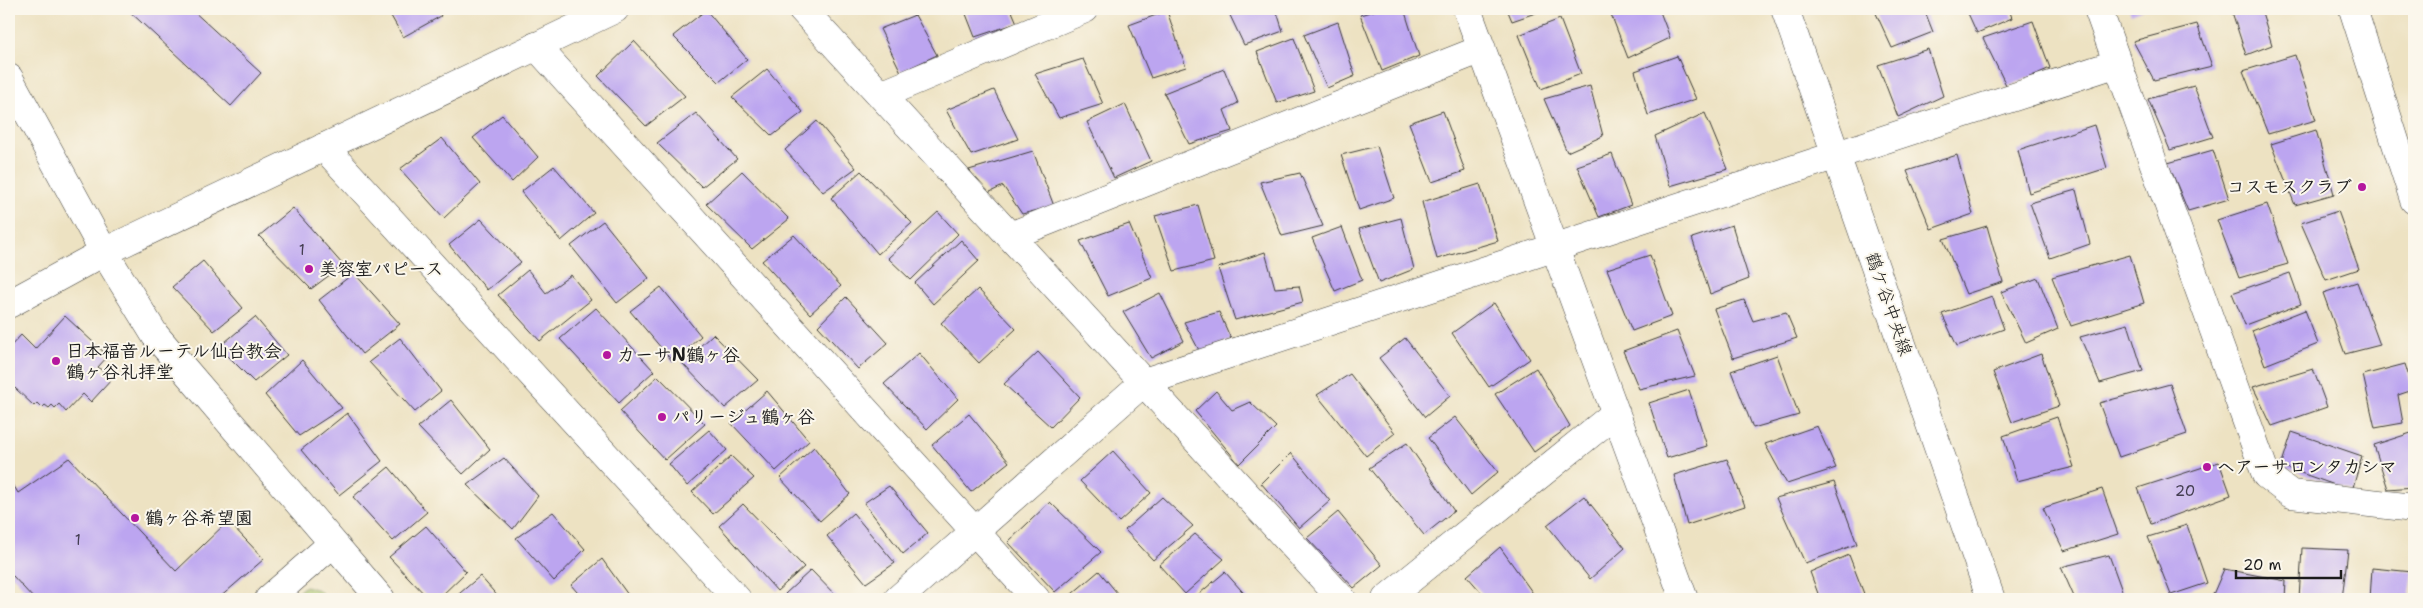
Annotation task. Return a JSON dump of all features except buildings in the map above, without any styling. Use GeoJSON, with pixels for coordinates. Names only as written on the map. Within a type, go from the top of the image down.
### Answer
{"type":"FeatureCollection","features":[{"type":"Feature","properties":{"kind":"street"},"geometry":{"type":"LineString","coordinates":[[9,304],[104,252],[615,9]]}},
{"type":"Feature","properties":{"kind":"street"},"geometry":{"type":"LineString","coordinates":[[802,9],[1342,599]]}},
{"type":"Feature","properties":{"kind":"street"},"geometry":{"type":"LineString","coordinates":[[881,95],[1086,9]]}},
{"type":"Feature","properties":{"kind":"street"},"geometry":{"type":"LineString","coordinates":[[1467,9],[1684,599]]}},
{"type":"Feature","properties":{"kind":"street","name":"鶴ケ谷中央線"},"geometry":{"type":"LineString","coordinates":[[1785,9],[1991,599]]}},
{"type":"Feature","properties":{"kind":"street"},"geometry":{"type":"LineString","coordinates":[[2098,9],[2266,474],[2291,494],[2414,508]]}},
{"type":"Feature","properties":{"kind":"street"},"geometry":{"type":"LineString","coordinates":[[2352,9],[2414,200]]}},
{"type":"Feature","properties":{"kind":"street"},"geometry":{"type":"LineString","coordinates":[[536,46],[1036,599]]}},
{"type":"Feature","properties":{"kind":"street"},"geometry":{"type":"LineString","coordinates":[[1010,236],[1482,49]]}},
{"type":"Feature","properties":{"kind":"street"},"geometry":{"type":"LineString","coordinates":[[898,599],[1144,382],[2118,63]]}},
{"type":"Feature","properties":{"kind":"street"},"geometry":{"type":"LineString","coordinates":[[9,78],[104,252],[155,335],[381,599]]}},
{"type":"Feature","properties":{"kind":"street"},"geometry":{"type":"LineString","coordinates":[[324,147],[737,599]]}},
{"type":"Feature","properties":{"kind":"street"},"geometry":{"type":"LineString","coordinates":[[1386,599],[1616,413]]}},
{"type":"Feature","properties":{"kind":"street"},"geometry":{"type":"LineString","coordinates":[[269,599],[332,544]]}},
{"type":"Feature","properties":{"kind":"green space"},"geometry":{"type":"Polygon","coordinates":[[[305,586],[319,590],[327,599],[290,599],[305,586]]]}},
{"type":"Feature","properties":{"kind":"place","name":"コスモスクラブ"},"geometry":{"type":"Point","coordinates":[2362,187]}},
{"type":"Feature","properties":{"kind":"place","name":"美容室パピース"},"geometry":{"type":"Point","coordinates":[309,269]}},
{"type":"Feature","properties":{"kind":"place","name":"カーサN鶴ヶ谷"},"geometry":{"type":"Point","coordinates":[607,355]}},
{"type":"Feature","properties":{"kind":"place","name":"日本福音ルーテル仙台教会 鶴ヶ谷礼拝堂"},"geometry":{"type":"Point","coordinates":[56,361]}},
{"type":"Feature","properties":{"kind":"place","name":"パリージュ鶴ヶ谷"},"geometry":{"type":"Point","coordinates":[662,417]}},
{"type":"Feature","properties":{"kind":"place","name":"ヘアーサロンタカシマ"},"geometry":{"type":"Point","coordinates":[2207,467]}},
{"type":"Feature","properties":{"kind":"place","name":"鶴ヶ谷希望園"},"geometry":{"type":"Point","coordinates":[135,518]}}]}
